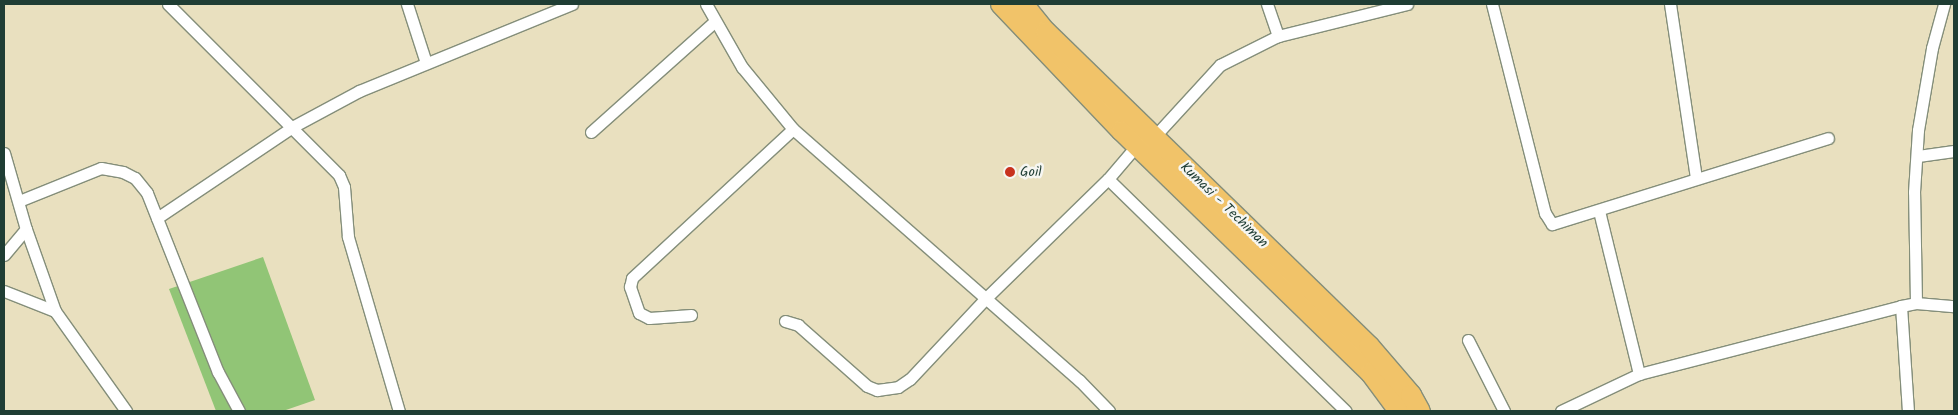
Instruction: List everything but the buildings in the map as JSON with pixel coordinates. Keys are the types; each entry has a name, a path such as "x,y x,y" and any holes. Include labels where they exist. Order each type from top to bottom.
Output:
{"highway":[{"path":"1000,4 1146,141 1370,373 1399,411"},
{"name":"Kumasi - Techiman","path":"1023,4 1046,32 1146,141 1369,346 1411,395 1420,411"}],"street":[{"path":"168,4 294,126 339,175 344,187 348,237 399,411"},
{"path":"407,4 426,62"},
{"path":"157,218 294,126 359,91 426,62 572,4"},
{"path":"706,4 754,83 793,129 1079,380 1108,411"},
{"path":"1267,4 1278,36"},
{"path":"785,321 798,326 867,386 877,390 898,387 910,378 986,298 1108,179 1220,65 1278,36 1407,4"},
{"path":"1492,4 1547,219 1555,223 1828,138"},
{"path":"1670,4 1696,178"},
{"path":"1916,303 1914,192 1921,101 1944,4"},
{"path":"592,132 715,21"},
{"path":"691,314 649,318 639,313 630,287 632,278 793,129"},
{"path":"1918,156 1954,151"},
{"path":"4,153 26,229 55,311 126,411"},
{"path":"19,201 90,171 112,169 135,178 147,193 218,372 239,411"},
{"path":"1108,179 1346,411"},
{"path":"1598,211 1639,374"},
{"path":"4,255 26,229"},
{"path":"4,291 55,311"},
{"path":"1561,411 1639,374 1901,306 1916,303 1954,306"},
{"path":"1901,306 1908,411"},
{"path":"1468,340 1504,411"}],"green space":[{"path":"263,257 315,400 283,411 216,411 169,289"}],"place":[{"name":"Goil","path":"1010,172"}]}
